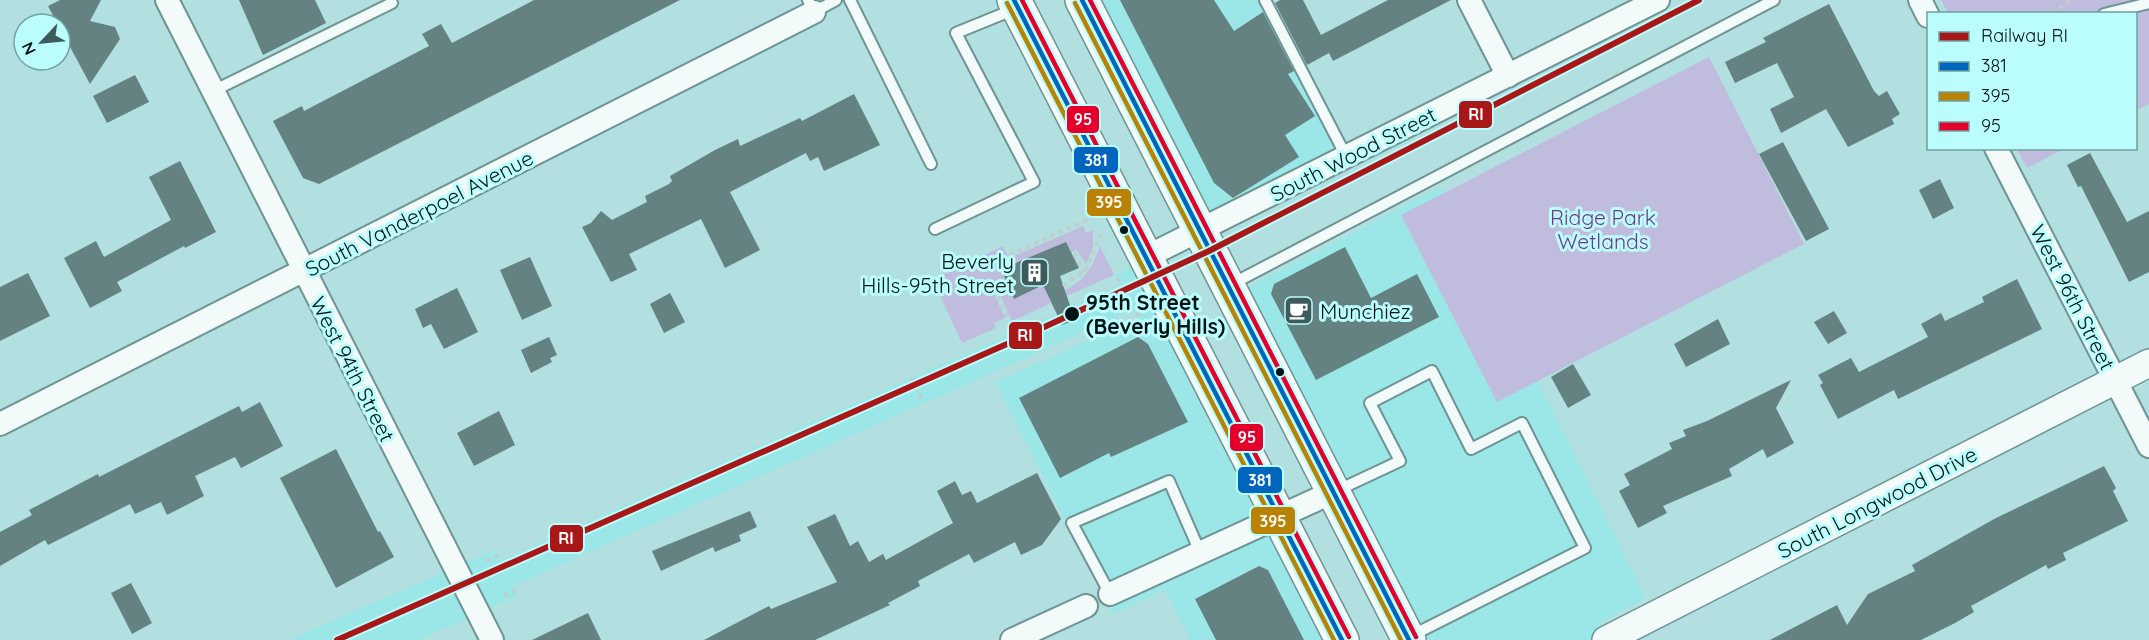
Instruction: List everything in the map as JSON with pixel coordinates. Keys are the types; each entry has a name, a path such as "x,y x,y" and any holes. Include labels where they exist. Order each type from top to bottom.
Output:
{"main road":[{"path":"1082,0 1409,639"},
{"path":"1022,3 1134,268 1278,517 1342,640"}],"street":[{"name":"West 94th Street","path":"166,0 492,640"},
{"path":"1469,0 1508,76"},
{"name":"South Wood Street","path":"1134,268 1199,232 1658,0"},
{"name":"South Vanderpoel Avenue","path":"0,424 304,272 811,6"},
{"name":"West 96th Street","path":"1997,150 2149,446"},
{"name":"South Longwood Drive","path":"1606,640 2149,363"},
{"path":"1110,594 1333,492"},
{"path":"1012,640 1086,606"}],"lane":[{"name":"South Vanderpoel Avenue","path":"811,6 836,0"},
{"path":"850,0 931,164"},
{"path":"1265,0 1347,158"},
{"path":"1227,287 1774,0"},
{"path":"213,91 392,3"},
{"path":"935,229 1034,182 956,33 1022,3"},
{"path":"2112,12 2149,3"},
{"path":"1333,492 1400,461 1370,403 1432,371 1471,449 1522,423 1585,548 1409,639"},
{"path":"1110,594 1072,523 1169,481 1200,552"}],"path":[{"path":"2055,12 2070,0"},
{"path":"1015,263 1011,255 1093,217"},
{"path":"1063,286 1083,272 1101,233"},
{"path":"1073,256 1075,255 1083,272"},
{"path":"1117,281 1134,268"},
{"path":"1007,317 996,293 1010,287"},
{"path":"1136,315 1142,313"},
{"path":"912,378 923,403"},
{"path":"486,561 499,555"},
{"path":"504,596 515,591"}],"shaded area":[{"path":"1095,0 1265,0 1342,148 1208,219"},
{"path":"1441,187 1646,598 1601,622 1610,640 1422,640 1243,290"},
{"path":"1133,267 1323,640 1190,640 1165,589 1113,614 995,382 1137,319 1133,310 513,586 517,596 418,640 289,640 497,549 502,560 1119,286 1114,275"}],"green space":[{"path":"1941,0 2149,0 2149,104 2137,110 2137,12 1947,12"},
{"name":"Ridge Park Wetlands","path":"1709,57 1804,244 1497,402 1401,215"},
{"path":"2018,150 2062,150 2027,168"},
{"path":"1083,226 1086,233 1093,230 1093,247 1086,264 1077,250 1071,252 1066,243 1017,262 1014,256"},
{"path":"1003,246 1012,265 1008,285 993,292 1005,318 994,323 996,328 962,343 933,280"},
{"path":"1100,246 1114,275 1067,296 1065,290 1078,282 1087,272"},
{"path":"1042,283 1051,303 1012,321 1000,295 1011,290 1015,298"}],"building":[{"path":"60,0 101,0 90,21 115,27 120,39 90,84 72,51 72,12 51,12 48,6"},
{"path":"239,0 315,0 326,23 263,55"},
{"path":"534,0 680,0 319,184 303,178 273,121 302,106 304,111 429,46 422,34 441,24 452,43"},
{"path":"1120,0 1214,0 1234,31 1263,12 1294,71 1288,74 1315,116 1285,135 1299,157 1233,198 1214,183"},
{"path":"1280,0 1303,0 1321,35 1388,0 1451,0 1333,61 1329,53 1307,65 1275,3"},
{"path":"1829,4 1874,91 1879,96 1887,91 1900,114 1892,119 1894,124 1848,147 1826,109 1781,133 1770,109 1794,97 1777,63 1735,83 1725,62 1766,42 1763,38"},
{"path":"135,75 149,102 107,123 93,96"},
{"path":"854,94 880,145 824,171 818,157 810,161 806,153 730,192 760,250 725,268 701,219 629,254 637,270 611,282 582,227 591,223 601,211 612,220 647,202 645,196 669,184 672,181 670,176 715,150 738,139 740,146 800,118 802,121"},
{"path":"1783,142 1829,229 1806,241 1759,154"},
{"path":"2090,153 2127,222 2149,211 2149,272 2129,282 2081,186 2078,187 2067,165"},
{"path":"180,161 216,232 185,248 184,246 117,282 122,291 90,308 64,258 96,241 104,257 171,220 149,177"},
{"path":"1940,179 1954,208 1933,219 1919,190"},
{"name":"Beverly Hills-95th Street","path":"1066,242 1079,268 1060,276 1075,320 1062,325 1043,285 1014,299 1001,269"},
{"path":"1345,247 1371,298 1417,274 1439,317 1316,380 1271,294 1274,284"},
{"path":"530,257 552,306 522,320 500,270"},
{"path":"28,273 50,316 0,341 0,287"},
{"path":"2017,279 2042,329 1898,399 1894,390 1838,419 1820,385 1823,383 1818,375 1851,358 1859,372 1928,337 1921,324 1941,313 1945,321 1984,302 1982,297"},
{"path":"457,288 478,332 444,349 431,324 423,328 415,309"},
{"path":"670,293 685,322 664,333 650,304"},
{"path":"1834,311 1847,333 1828,344 1814,322"},
{"path":"1718,319 1730,344 1686,367 1674,344"},
{"path":"549,337 557,355 550,358 552,362 531,373 521,350"},
{"path":"1138,337 1148,344 1188,422 1111,457 1109,453 1060,478 1019,398"},
{"path":"1573,364 1591,395 1568,408 1551,377"},
{"path":"1791,380 1776,408 1794,443 1767,458 1763,449 1729,469 1732,476 1663,506 1667,513 1638,528 1619,491 1630,485 1624,474 1672,449 1669,443 1686,436 1683,430 1707,421"},
{"path":"260,402 283,446 241,468 235,457 195,476 204,496 167,515 161,502 135,514 130,504 48,545 45,540 0,566 0,532 32,515 29,510 239,406 242,412"},
{"path":"499,411 515,445 474,466 457,433"},
{"path":"336,449 378,532 380,531 394,557 336,588 280,478"},
{"path":"2104,466 2116,488 2113,491 2128,521 2063,553 2066,560 2048,569 2046,565 1971,606 1974,612 1955,623 1921,640 1770,640 1837,605 1847,625 1868,594 1915,571 1912,565 1996,518"},
{"path":"1037,473 1061,519 1042,545 1021,555 1015,542 974,563 969,554 918,581 920,586 888,603 890,605 815,640 704,640 769,606 771,609 837,582 807,527 835,514 850,546 858,541 869,562 883,554 886,560 953,523 937,491 955,481 962,495 971,491 977,503"},
{"path":"750,511 757,527 739,535 741,541 715,552 713,547 661,571 652,551"},
{"path":"1259,566 1268,570 1304,640 1216,640 1195,599"},
{"path":"131,583 152,623 132,634 111,593"},
{"path":"588,613 601,640 532,640"}],"rail line":[{"name":"RI","path":"337,640 1016,340 1209,251 1699,0"}],"transit line":[{"name":"381","path":"1014,0 1342,640"},
{"name":"95","path":"1022,0 1349,637"},
{"name":"381","path":"1082,0 1409,640"},
{"name":"95","path":"1090,0 1416,637"},
{"name":"395","path":"1007,3 1334,640"},
{"name":"395","path":"1075,3 1401,640"}],"place":[{"name":"Beverly Hills-95th Street","path":"1035,273"},
{"name":"Munchiez","path":"1299,311"},
{"name":"95th Street (Beverly Hills)","path":"1072,314"}]}
